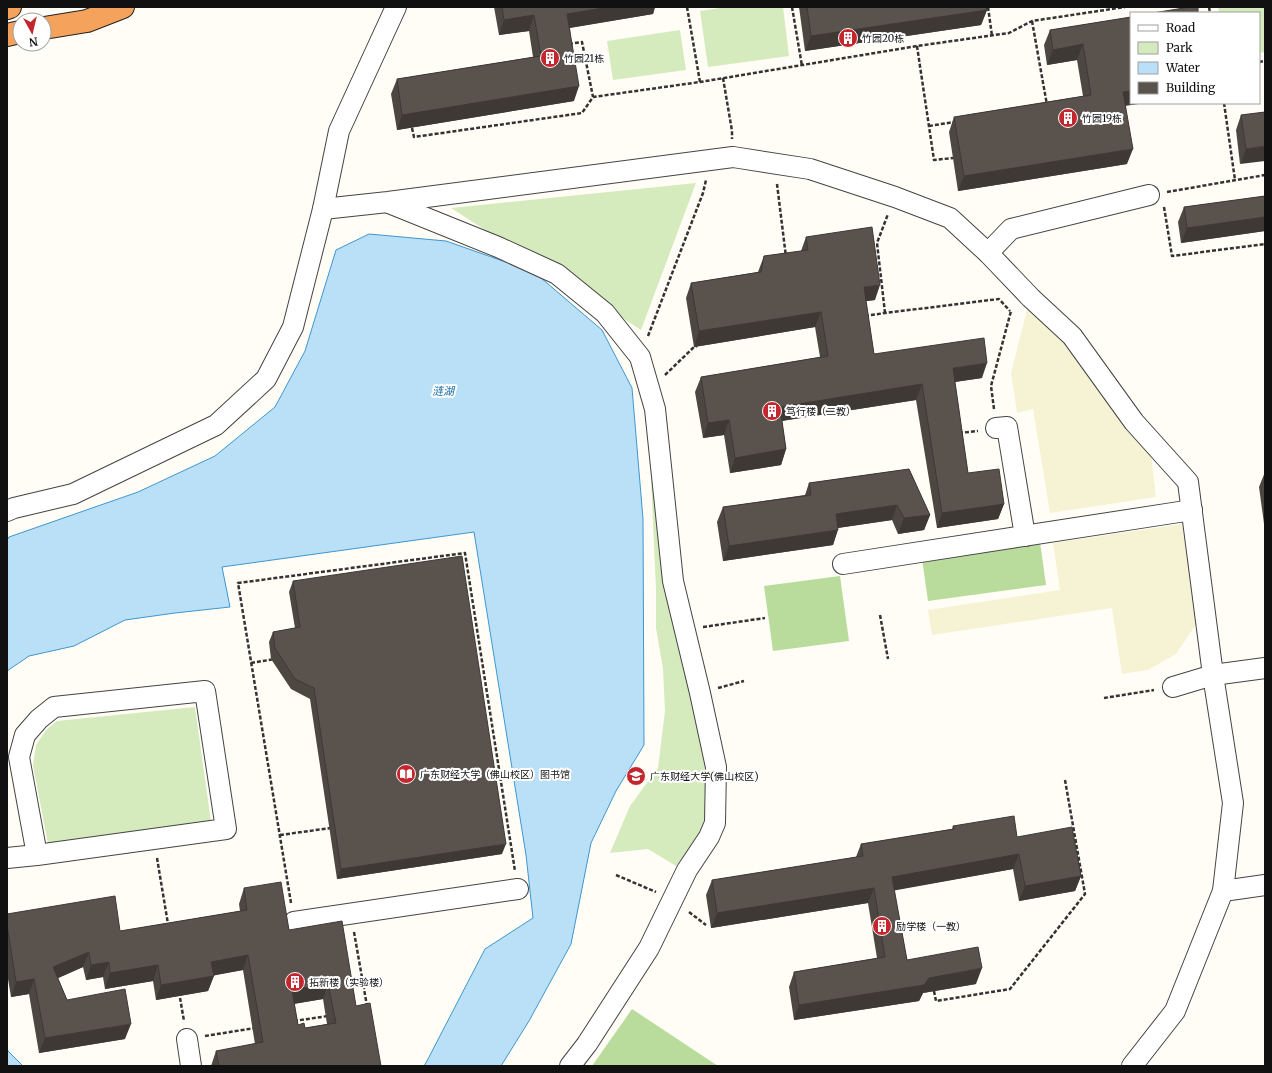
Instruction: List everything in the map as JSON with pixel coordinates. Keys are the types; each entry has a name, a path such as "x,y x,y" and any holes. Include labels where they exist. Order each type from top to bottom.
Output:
{"highway":[{"path":"52,27 87,21 123,7"}],"street":[{"path":"7,511 72,494 216,425 266,379 294,327 323,209 339,130 396,7"},
{"path":"323,209 733,158 810,169 895,197 950,218 1072,336 1134,422 1188,482 1213,675 1233,803 1223,891 1175,1011 1132,1066"},
{"path":"988,254 1011,229 1156,194"},
{"path":"388,202 498,247 557,274 605,313 640,357 655,409 673,581 716,767 715,823 709,836 686,870 649,948 587,1044 570,1066"},
{"path":"996,428 1007,427 1025,536"},
{"path":"843,564 1192,510"},
{"path":"1173,687 1213,675 1265,668"},
{"path":"7,858 37,855 154,839 226,828 205,691 54,707 39,719 25,735 19,757 37,855"},
{"path":"1223,891 1265,885"},
{"path":"294,922 518,889"},
{"path":"187,1039 191,1066"}],"path":[{"path":"687,7 700,82"},
{"path":"792,7 802,66"},
{"path":"988,7 992,36"},
{"path":"593,97 700,82 917,46 1010,33 1032,21 1101,9 1124,7"},
{"path":"1032,21 1048,107"},
{"path":"412,128 414,137 582,113 593,97 582,42 564,45"},
{"path":"917,46 934,160 953,158"},
{"path":"723,78 732,131 733,158"},
{"path":"1224,104 1235,180"},
{"path":"929,126 959,121"},
{"path":"1265,175 1156,194 1172,256 1265,244"},
{"path":"778,191 786,259"},
{"path":"640,357 703,192"},
{"path":"885,313 877,243 895,197"},
{"path":"996,428 991,386 1010,312 1031,298"},
{"path":"862,317 999,300 1010,312"},
{"path":"650,390 694,347 701,345"},
{"path":"294,922 238,583 465,553 518,889"},
{"path":"880,615 888,659"},
{"path":"685,630 765,618"},
{"path":"470,632 477,631"},
{"path":"251,662 283,658"},
{"path":"700,693 744,681"},
{"path":"1104,698 1173,687"},
{"path":"934,991 936,1001 1010,989 1085,894 1065,780"},
{"path":"280,835 334,827"},
{"path":"154,839 169,931"},
{"path":"616,875 672,899"},
{"path":"350,914 367,1009"},
{"path":"178,985 187,1039 257,1028"},
{"path":"289,1022 328,1016"}],"shaded area":[{"path":"1028,306 1064,340 1151,456 1156,497 1050,513 1033,409 1017,413 1011,373"},
{"path":"1182,524 1197,623 1176,654 1148,670 1122,674 1112,608 932,635 928,610 1060,590 1053,543"}],"green space":[{"path":"727,7 783,7 789,56 708,67 700,11"},
{"path":"1218,7 1265,7 1265,52 1260,53 1260,12 1219,12"},
{"path":"680,30 686,70 613,80 607,41"},
{"path":"696,183 641,330 451,208"},
{"path":"651,478 661,511 708,762 709,821 676,866 648,849 610,853 630,806 658,768 665,711 663,669 656,628 656,589"},
{"path":"1040,542 1046,585 928,601 922,559"},
{"path":"840,576 849,641 773,651 764,586"},
{"path":"195,707 211,822 48,844 33,765 36,745 46,730 57,721"},
{"path":"632,1009 718,1066 592,1066"}],"water":[{"name":"涟湖","path":"369,234 446,241 534,272 602,330 632,388 643,519 644,745 616,791 591,843 571,944 529,1021 501,1066 424,1066 485,949 533,918 526,855 474,532 222,567 230,607 125,620 74,646 29,656 7,671 7,540 9,537 138,492 215,456 275,407 305,351 336,250"},
{"path":"7,1049 8,1051 23,1066 7,1066"}],"building":[{"path":"502,7 610,7 567,14 579,86 402,115 397,79 541,56 534,15 504,20"},
{"path":"807,7 986,7 987,10 811,36"},
{"path":"1190,7 1198,7 1198,12 1159,12"},
{"name":"竹园19栋","path":"1130,17 1130,91 1123,92 1133,149 964,176 954,117 1091,95 1083,44 1053,50 1050,30"},
{"path":"1265,112 1265,146 1246,149 1241,115"},
{"path":"1265,196 1265,217 1187,228 1184,207"},
{"path":"872,227 880,285 864,287 874,354 984,338 987,363 953,368 968,473 999,469 1004,504 942,513 922,384 780,407 786,449 735,458 729,420 708,423 701,377 828,356 821,312 699,331 691,283 761,272 764,256 808,250 806,237"},
{"path":"909,469 930,515 904,518 897,505 836,514 838,530 729,546 723,507 811,495 809,483"},
{"name":"广东财经大学（佛山校区）图书馆","path":"462,556 506,844 341,869 314,688 295,679 275,648 273,632 300,627 293,581"},
{"path":"1014,816 1017,837 1072,827 1081,876 1025,886 1019,854 892,877 907,960 978,947 982,968 929,978 924,985 799,1005 794,972 885,957 874,888 717,913 712,880 863,856 861,844 954,829 953,826"},
{"name":"拓新楼（实验楼）","path":"281,882 289,930 342,921 356,1006 370,1003 381,1066 219,1066 216,1051 263,1042 248,955 211,962 214,976 161,985 158,965 110,973 109,962 91,965 89,952 53,967 67,1000 125,989 131,1024 45,1038 34,979 16,982 7,925 7,914 115,896 120,931 247,910 244,888","holes":["328,984 336,1023 305,1028 304,1023 298,1025 292,990"]}],"place":[{"name":"竹园20栋","path":"848,38"},
{"name":"竹园21栋","path":"550,58"},
{"name":"竹园19栋","path":"1068,118"},
{"name":"笃行楼（二教）","path":"772,411"},
{"name":"广东财经大学（佛山校区）图书馆","path":"406,774"},
{"name":"广东财经大学(佛山校区)","path":"636,776"},
{"name":"励学楼（一教）","path":"882,926"},
{"name":"拓新楼（实验楼）","path":"295,982"}]}
